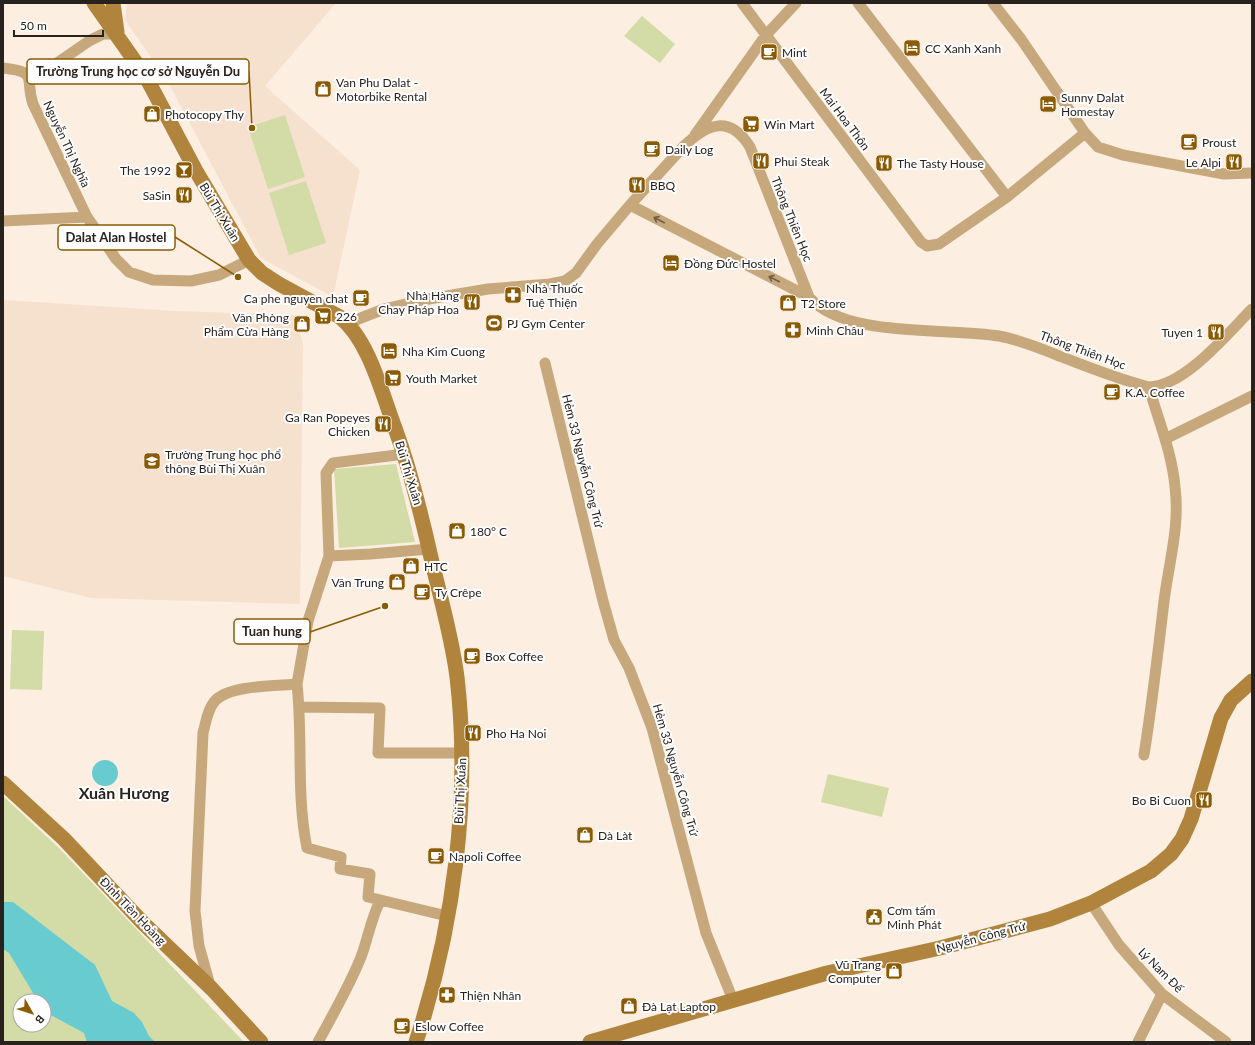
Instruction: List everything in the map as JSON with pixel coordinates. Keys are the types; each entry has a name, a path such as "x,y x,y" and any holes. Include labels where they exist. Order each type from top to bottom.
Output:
{"street":[{"name":"Bùi Thị Xuân","path":"94,3 146,77 200,177 249,260 262,273 279,284 348,323 361,342 405,454 429,549 457,676 463,753 460,810 447,916 439,965 416,1042"},
{"path":"3,68 20,70 27,74 31,81 89,41 103,34 117,34 113,3"},
{"name":"Mai Hoa Thôn","path":"742,3 844,140 927,246 940,244 1007,197 1085,133"},
{"path":"693,137 766,35 796,3"},
{"path":"858,3 1007,197"},
{"path":"993,3 1022,39 1085,133 1098,147 1124,155 1224,174 1252,173"},
{"name":"Nguyễn Thị Nghĩa","path":"31,81 29,93 33,104 87,217 116,259 128,272 153,280 191,281 219,275 249,260"},
{"name":"Thông Thiên Học","path":"348,323 384,309 423,300 488,289 550,284 566,281 576,273 597,244 630,205 693,137 713,127 728,126 738,132 746,141 753,154 809,297 830,312 862,323 1000,336 1021,341 1076,363 1149,387"},
{"path":"630,205 809,297"},
{"path":"3,221 87,217"},
{"path":"1144,755 1153,700 1164,600 1177,526 1176,487 1171,460 1149,387 1160,387 1183,375 1252,309"},
{"name":"Hẻm 33 Nguyễn Công Trứ","path":"546,363 603,601 614,640 631,674 652,728 706,933 733,1000"},
{"path":"1165,439 1252,396"},
{"path":"405,454 333,463 326,473 329,556 312,607 299,663 297,684 302,827 307,848 340,857 340,869 370,874 368,897 447,916"},
{"path":"329,556 429,549"},
{"name":"Nguyễn Công Trứ","path":"590,1042 827,973 940,948 1050,919 1091,904 1151,871 1172,854 1182,839 1191,819 1221,718 1231,700 1252,681"},
{"path":"212,990 196,931 195,911 203,733 208,711 215,700 226,693 297,684"},
{"path":"299,707 380,708 378,753 463,753"},
{"name":"Đinh Tiên Hoàng","path":"3,783 64,839 143,923 212,990 261,1042"},
{"path":"318,1042 345,994 362,955 375,912 380,901"},
{"name":"Lý Nam Đế","path":"1091,904 1119,945 1162,994 1226,1042"},
{"path":"1138,1042 1162,994"}],"shaded area":[{"path":"127,3 336,3 265,86 360,170 333,297 261,258 168,82 125,20"},
{"name":"Trường Trung học phổ thông Bùi Thị Xuân","path":"3,300 176,311 296,315 303,346 300,604 91,598 3,576"}],"green space":[{"path":"642,16 675,44 660,63 624,36"},
{"path":"285,115 305,177 268,189 248,127"},
{"path":"306,181 326,243 289,255 269,193"},
{"path":"396,464 415,542 339,548 334,469"},
{"path":"12,630 44,631 42,690 10,689"},
{"path":"828,774 889,788 882,817 821,802"},
{"path":"3,796 59,848 244,1042 3,1042"}],"water":[{"path":"105,760 114,764 118,773 114,782 105,786 96,782 92,773 96,764"},
{"path":"3,902 13,902 95,965 112,1001 134,1013 142,1022 149,1036 155,1042 87,1042 84,1033 52,1016 52,993 33,993 9,953 3,949"}],"place":[{"name":"CC Xanh Xanh","path":"912,48"},
{"name":"Mint","path":"769,52"},
{"name":"Van Phu Dalat - Motorbike Rental","path":"323,89"},
{"name":"Sunny Dalat Homestay","path":"1048,104"},
{"name":"Photocopy Thy","path":"152,114"},
{"name":"Win Mart","path":"751,124"},
{"name":"Trường Trung học cơ sở Nguyễn Du","path":"252,128"},
{"name":"Proust","path":"1189,142"},
{"name":"Daily Log","path":"652,149"},
{"name":"Phui Steak","path":"761,161"},
{"name":"Le Alpi","path":"1234,162"},
{"name":"The Tasty House","path":"884,163"},
{"name":"The 1992","path":"184,170"},
{"name":"BBQ","path":"637,185"},
{"name":"SaSin","path":"184,195"},
{"name":"Đồng Đức Hostel","path":"671,263"},
{"name":"Dalat Alan Hostel","path":"238,277"},
{"name":"Nhà Thuốc Tuệ Thiện","path":"513,295"},
{"name":"Ca phe nguyen chat","path":"361,298"},
{"name":"Nhà Hàng Chay Pháp Hoa","path":"472,302"},
{"name":"T2 Store","path":"788,303"},
{"name":"226","path":"323,316"},
{"name":"PJ Gym Center","path":"494,323"},
{"name":"Văn Phòng Phẩm Cừa Hàng","path":"302,324"},
{"name":"Minh Châu","path":"793,330"},
{"name":"Tuyen 1","path":"1216,332"},
{"name":"Nha Kim Cuong","path":"389,351"},
{"name":"Youth Market","path":"393,378"},
{"name":"K.A. Coffee","path":"1112,392"},
{"name":"Ga Ran Popeyes Chicken","path":"383,424"},
{"name":"Trường Trung học phổ thông Bùi Thị Xuân","path":"152,461"},
{"name":"180° C","path":"457,531"},
{"name":"HTC","path":"411,566"},
{"name":"Văn Trung","path":"397,582"},
{"name":"Ty Crêpe","path":"422,592"},
{"name":"Tuan hung","path":"385,606"},
{"name":"Box Coffee","path":"472,656"},
{"name":"Pho Ha Noi","path":"473,733"},
{"name":"Bo Bi Cuon","path":"1204,800"},
{"name":"Dà Làt","path":"585,835"},
{"name":"Napoli Coffee","path":"436,856"},
{"name":"Cơm tấm Minh Phát","path":"874,917"},
{"name":"Vũ Trang Computer","path":"894,971"},
{"name":"Thiện Nhân","path":"447,995"},
{"name":"Đà Lạt Laptop","path":"629,1006"},
{"name":"Eslow Coffee","path":"402,1026"}],"district":[{"name":"Xuân Hương","path":"124,792"}]}
